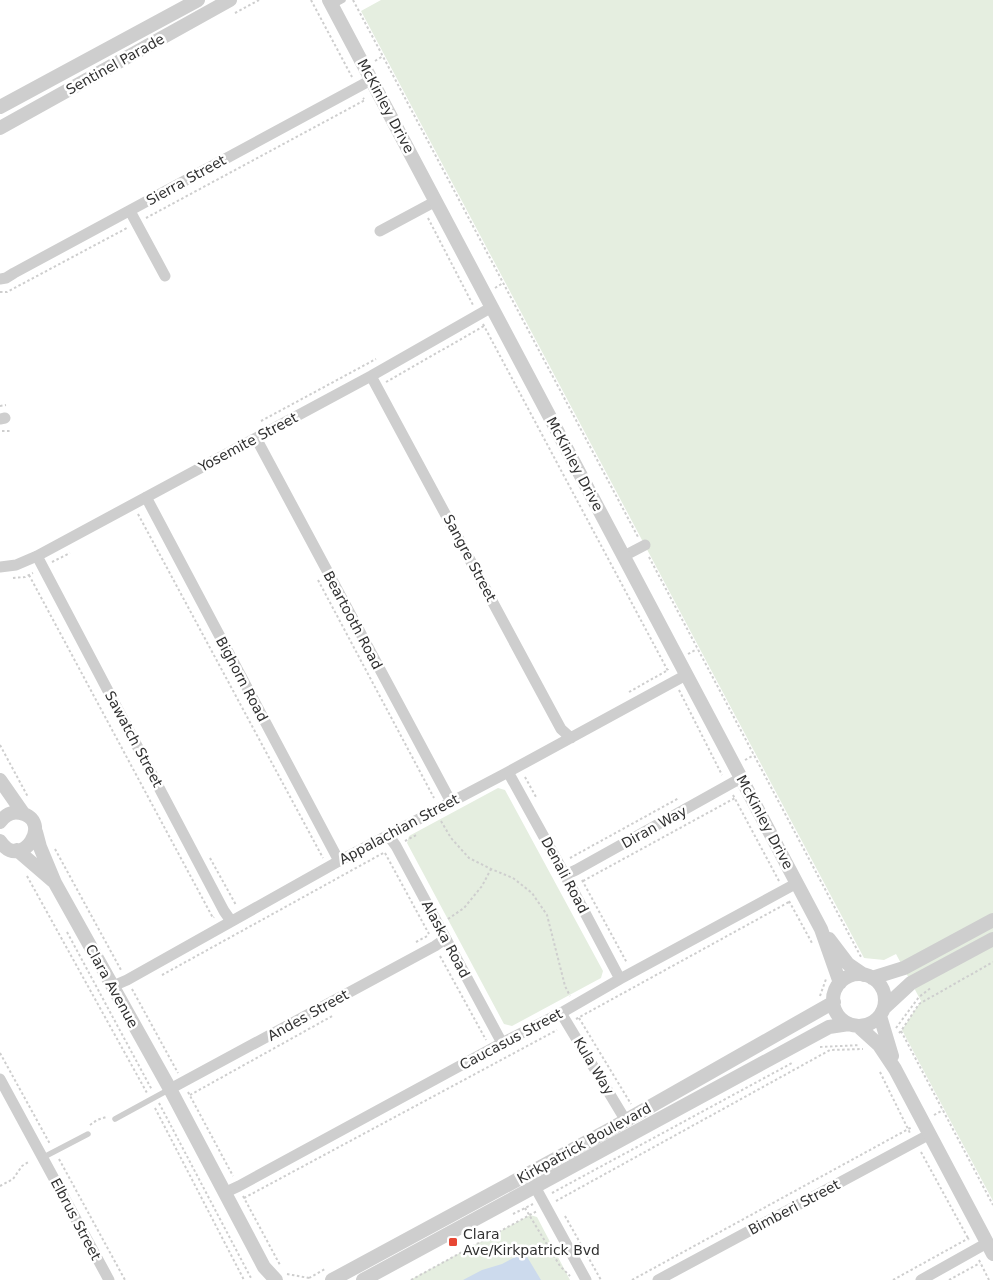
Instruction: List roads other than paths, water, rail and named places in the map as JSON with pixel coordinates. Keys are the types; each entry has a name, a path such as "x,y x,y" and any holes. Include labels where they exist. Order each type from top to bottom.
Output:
{"street":[{"name":"Sentinel Parade","path":"0,107 198,0"},
{"name":"Sentinel Parade","path":"0,128 223,2"},
{"name":"McKinley Drive","path":"334,2 371,80 821,929 840,983"},
{"name":"Sierra Street","path":"0,279 6,278 371,80"},
{"path":"380,231 436,201"},
{"path":"130,211 165,276"},
{"name":"Yosemite Street","path":"0,567 16,565 38,556 372,376 492,307"},
{"name":"Sangre Street","path":"372,376 562,729 571,738"},
{"name":"Beartooth Road","path":"256,438 448,797"},
{"name":"Bighorn Road","path":"146,497 336,856"},
{"path":"624,556 645,545"},
{"name":"Sawatch Street","path":"38,556 227,916"},
{"name":"Appalachian Street","path":"112,986 127,980 227,916 336,856 388,835 434,811 448,797 508,772 686,674"},
{"name":"Denali Road","path":"508,772 620,979"},
{"name":"Diran Way","path":"565,875 741,778"},
{"path":"0,780 23,813"},
{"path":"0,780 2,819"},
{"path":"2,819 11,813 23,813"},
{"name":"Clara Avenue","path":"23,813 32,820 55,883 170,1089 265,1274 281,1277"},
{"path":"17,850 28,846 36,832"},
{"name":"Alaska Road","path":"388,835 396,846 502,1043"},
{"name":"Clara Avenue","path":"1,843 7,848 17,850 55,883"},
{"name":"Caucasus Street","path":"224,1193 562,1012 781,885 797,883"},
{"path":"882,1040 842,1020 837,1014 834,998 840,983 855,975 868,976 904,968 993,920"},
{"name":"McKinley Drive","path":"821,929 848,964 868,976"},
{"name":"Andes Street","path":"170,1089 445,939"},
{"path":"853,1025 866,1025 874,1022 911,983 993,939"},
{"path":"868,976 879,983 885,999 882,1012 882,1040 987,1243 921,1280"},
{"name":"Kirkpatrick Boulevard","path":"329,1274 528,1174 623,1115 834,1002"},
{"name":"Kula Way","path":"562,1012 623,1115"},
{"name":"Kirkpatrick Boulevard","path":"363,1280 541,1197 829,1027 853,1025"},
{"name":"Elbrus Street","path":"0,1079 109,1280"},
{"name":"Bimberi Street","path":"658,1280 930,1134"},
{"path":"528,1174 586,1280"}],"lane":[{"path":"115,1119 170,1089"},
{"path":"42,1158 88,1134"}],"water":[{"path":"526,1255 541,1280 463,1280 517,1256"}],"place":[{"name":"Clara Ave/Kirkpatrick Bvd","path":"453,1242"}]}
